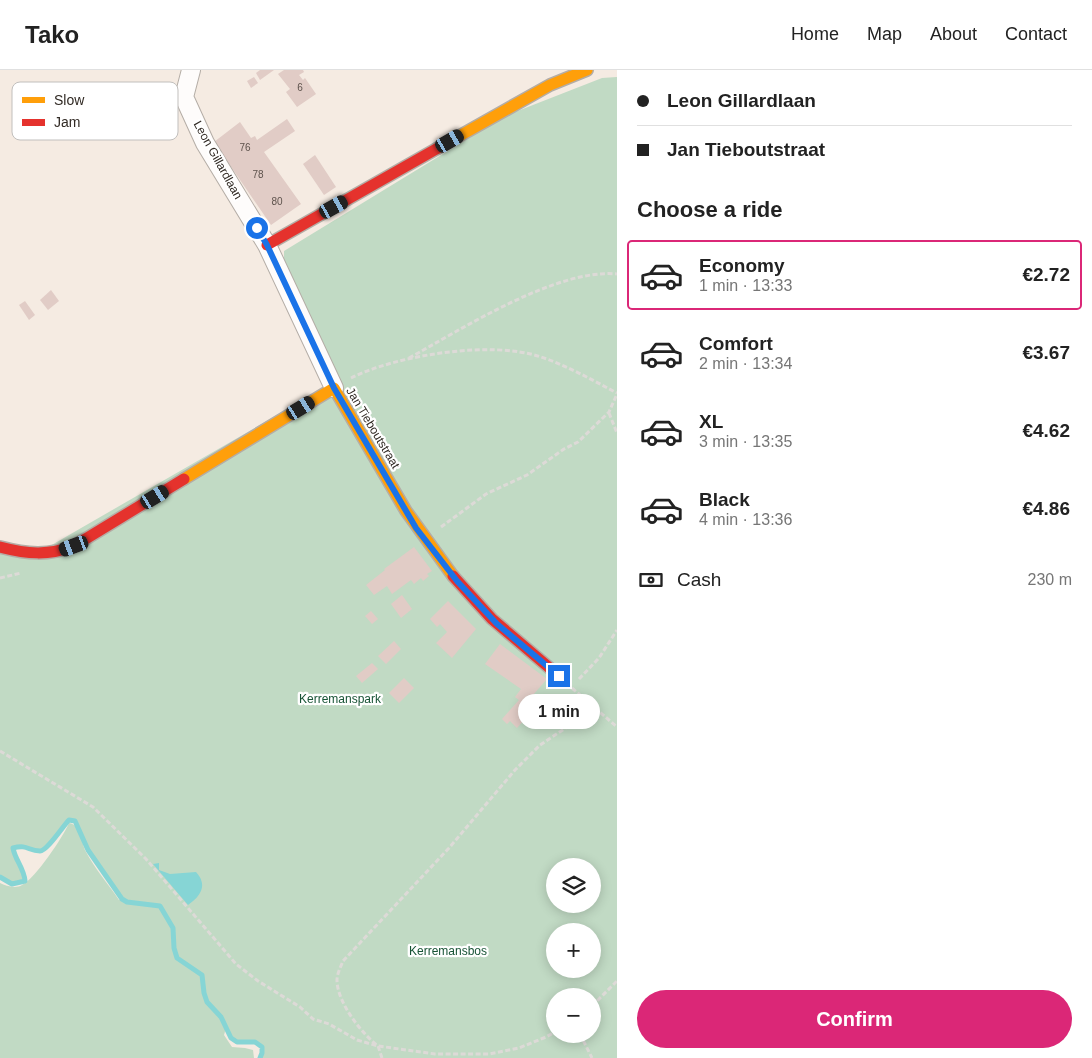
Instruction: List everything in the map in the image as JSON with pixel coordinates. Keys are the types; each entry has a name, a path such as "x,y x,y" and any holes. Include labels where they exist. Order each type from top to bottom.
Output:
{"street":[{"name":"Leon Gillardlaan","path":"191,70 184,97 205,143 267,245 334,388"},
{"path":"267,245 552,77 587,70"},
{"name":"Jan Tieboutstraat","path":"0,547 29,554 53,554 74,546 334,388 416,528 457,581 497,624 559,676"}],"path":[{"path":"406,360 501,307 569,279 607,273 617,274"},
{"path":"334,388 356,376 406,360 473,350 502,349 540,356 580,372 617,394 609,412 578,442 564,449 527,475 486,494 461,511 426,540"},
{"path":"609,412 617,433"},
{"path":"572,687 599,658 617,630"},
{"path":"559,676 617,726"},
{"path":"382,1058 378,1046 369,1039 349,1013 341,996 337,979 343,961 449,848 515,770 540,745 596,708"},
{"path":"0,751 93,807 111,822 146,859 236,964 258,981 300,1007 313,1019 329,1024 357,1040 378,1046 435,1054 489,1054 519,1048 546,1037"},
{"path":"601,999 617,981"},
{"path":"584,1043 592,1058"}],"green space":[{"name":"Kerremanspark","path":"617,77 617,1058 260,1058 262,1047 256,1043 235,1040 226,1028 224,1035 232,1047 253,1050 254,1058 0,1058 0,883 17,887 28,881 48,857 69,823 73,824 79,831 84,848 98,871 119,900 122,899 88,850 75,821 69,820 49,844 41,850 23,847 13,848 25,881 12,884 0,877 0,542 43,550 336,381 284,263 284,251 505,116 602,78"}],"water":[{"path":"159,863 159,870 170,874 196,872 200,877 202,881 201,890 188,905 153,864"}],"building":[{"path":"260,70 274,70 260,80 256,73"},
{"path":"284,70 303,70 304,72 299,75 303,80 305,78 316,94 297,107 286,92 290,89 278,74"},
{"path":"254,77 258,83 251,88 247,81"},
{"path":"287,119 295,131 264,152 301,204 271,225 214,142 240,122 251,138 255,136 257,140"},
{"path":"315,155 336,187 324,195 303,164"},
{"path":"51,290 59,301 48,310 40,300"},
{"path":"25,301 35,315 29,320 19,305"},
{"path":"414,547 432,571 427,574 429,576 423,581 421,578 414,584 411,580 392,594 387,586 374,595 366,585"},
{"path":"402,595 412,609 401,618 391,604"},
{"path":"448,601 476,629 452,658 436,643 447,632 440,624 437,627 430,619"},
{"path":"371,611 378,619 372,624 365,616"},
{"path":"394,641 401,649 386,664 378,656"},
{"path":"500,644 547,679 526,703 534,709 517,728 510,721 507,724 502,719 519,700 515,697 521,689 485,664"},
{"path":"372,663 378,669 362,683 356,676"},
{"path":"404,678 414,688 399,703 389,693"}],"waterway":[{"path":"0,877 12,884 25,881 13,848 25,847 36,851 43,850 69,820 75,821 88,850 122,899 127,902 160,906 173,928 174,948 177,958 202,975 207,1002 221,1017 231,1038 237,1042 255,1042 262,1047 260,1058"}],"traffic: slow":[{"path":"438,148 550,85 587,70"},
{"path":"184,479 334,388 406,511 453,576"}],"traffic: jam":[{"path":"267,245 438,148"},
{"path":"0,547 19,551 46,553 74,546 184,479"},
{"path":"453,576 492,619 559,676"}],"route":[{"path":"257,228 267,245 334,388 416,528 457,581 497,624 559,676"}],"park label":[{"name":"Kerremansbos","path":"448,951"}]}
